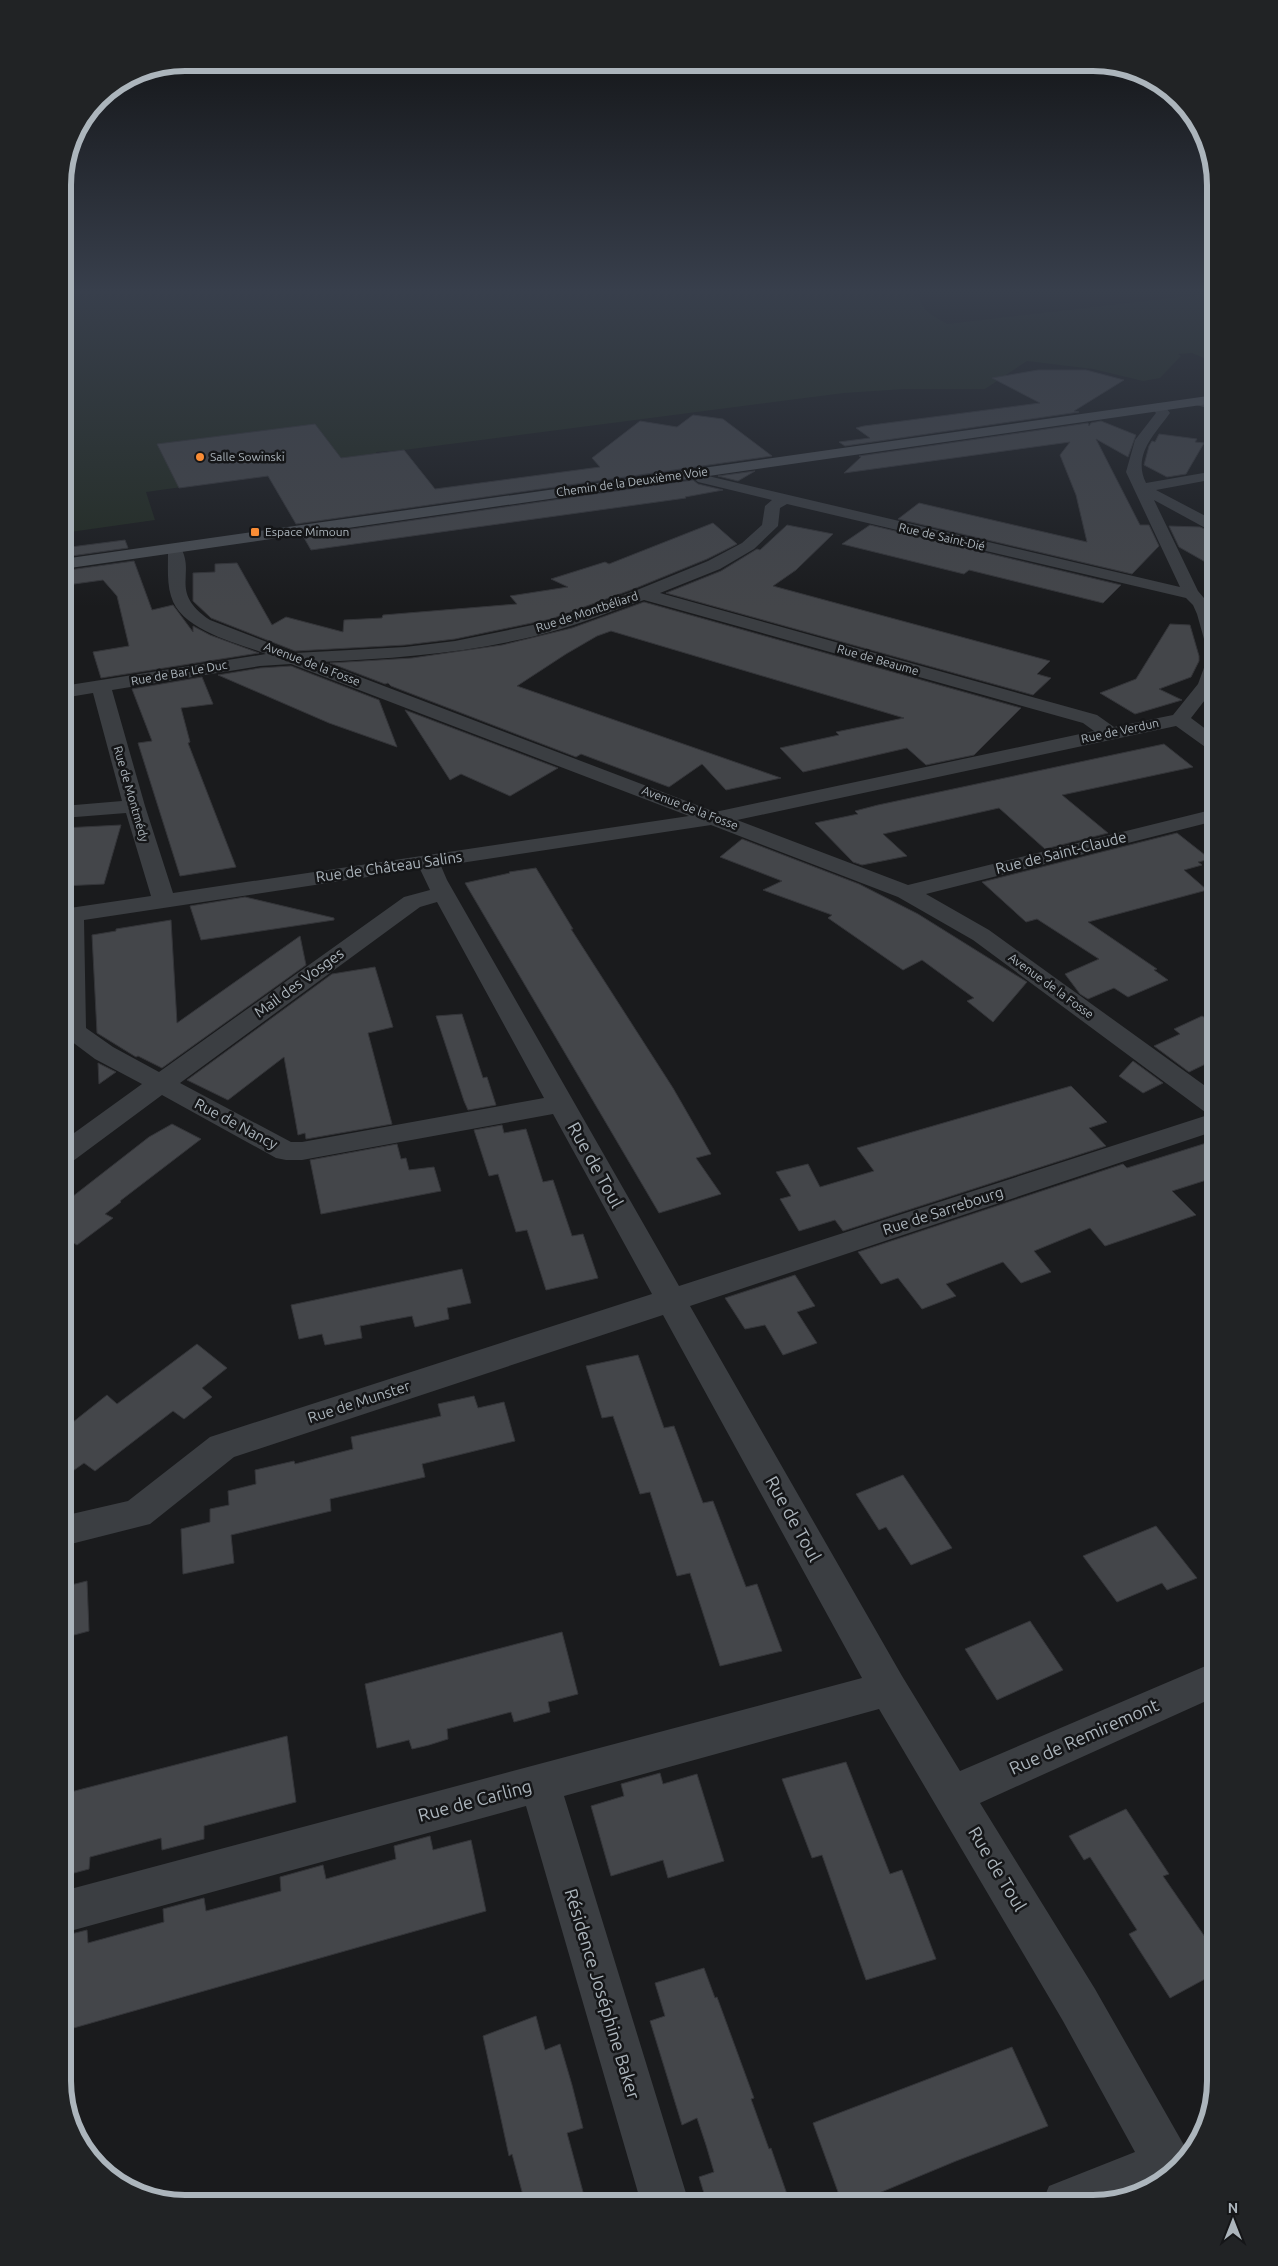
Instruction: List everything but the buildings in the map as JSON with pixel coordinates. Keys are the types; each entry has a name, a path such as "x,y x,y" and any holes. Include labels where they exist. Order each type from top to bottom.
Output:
{"street":[{"name":"Chemin de la Deuxième Voie","path":"71,563 1207,401"},
{"path":"1201,402 1207,404"},
{"name":"Rue de Verdun","path":"1158,407 1163,413 1151,425 1135,454 1133,472 1192,592 1207,605"},
{"name":"Rue de Saint-Dié","path":"696,473 703,479 784,499 1177,592 1192,592"},
{"path":"1140,488 1207,477"},
{"path":"1140,488 1207,522"},
{"name":"Rue de Montbéliard","path":"295,657 406,652 502,638 556,625 643,594 714,565 748,546 770,526 773,506 784,499"},
{"name":"Avenue de la Fosse","path":"173,548 176,554 178,598 183,608 191,616 222,631 295,657 906,892 981,935 1207,1099"},
{"name":"Rue de Beaume","path":"643,594 1090,719 1109,732"},
{"name":"Rue de Bar Le Duc","path":"71,691 260,660 295,657"},
{"name":"Rue de Verdun","path":"716,818 1180,718 1193,704 1207,683"},
{"name":"Rue de Montmédy","path":"101,686 134,806 164,900"},
{"path":"1180,718 1207,738"},
{"path":"71,811 134,806"},
{"name":"Rue de Saint-Claude","path":"906,892 1207,817"},
{"name":"Rue de Château Salins","path":"71,914 716,818"},
{"name":"Rue de Toul","path":"428,861 560,1103 888,1689 1079,2005 1169,2166"},
{"name":"Mail des Vosges","path":"71,1148 412,902 444,893"},
{"name":"Rue de Nancy","path":"71,981 74,1031 104,1053 286,1151 302,1151 560,1103"},
{"name":"Rue de Sarrebourg","path":"671,1299 1207,1125"},
{"name":"Rue de Munster","path":"71,1529 138,1514 222,1447 671,1299"},
{"name":"Rue de Remiremont","path":"952,1795 1207,1683"},
{"name":"Rue de Carling","path":"71,1910 888,1689"},
{"name":"Résidence Joséphine Baker","path":"540,1784 663,2195"},
{"path":"1090,2195 1169,2166"}],"shaded area":[{"path":"71,396 823,396 404,450 376,452 380,459 305,479 272,483 268,475 146,492 155,520 71,532"}],"place":[{"name":"Salle Sowinski","path":"200,457"},
{"name":"Espace Mimoun","path":"255,532"}]}
